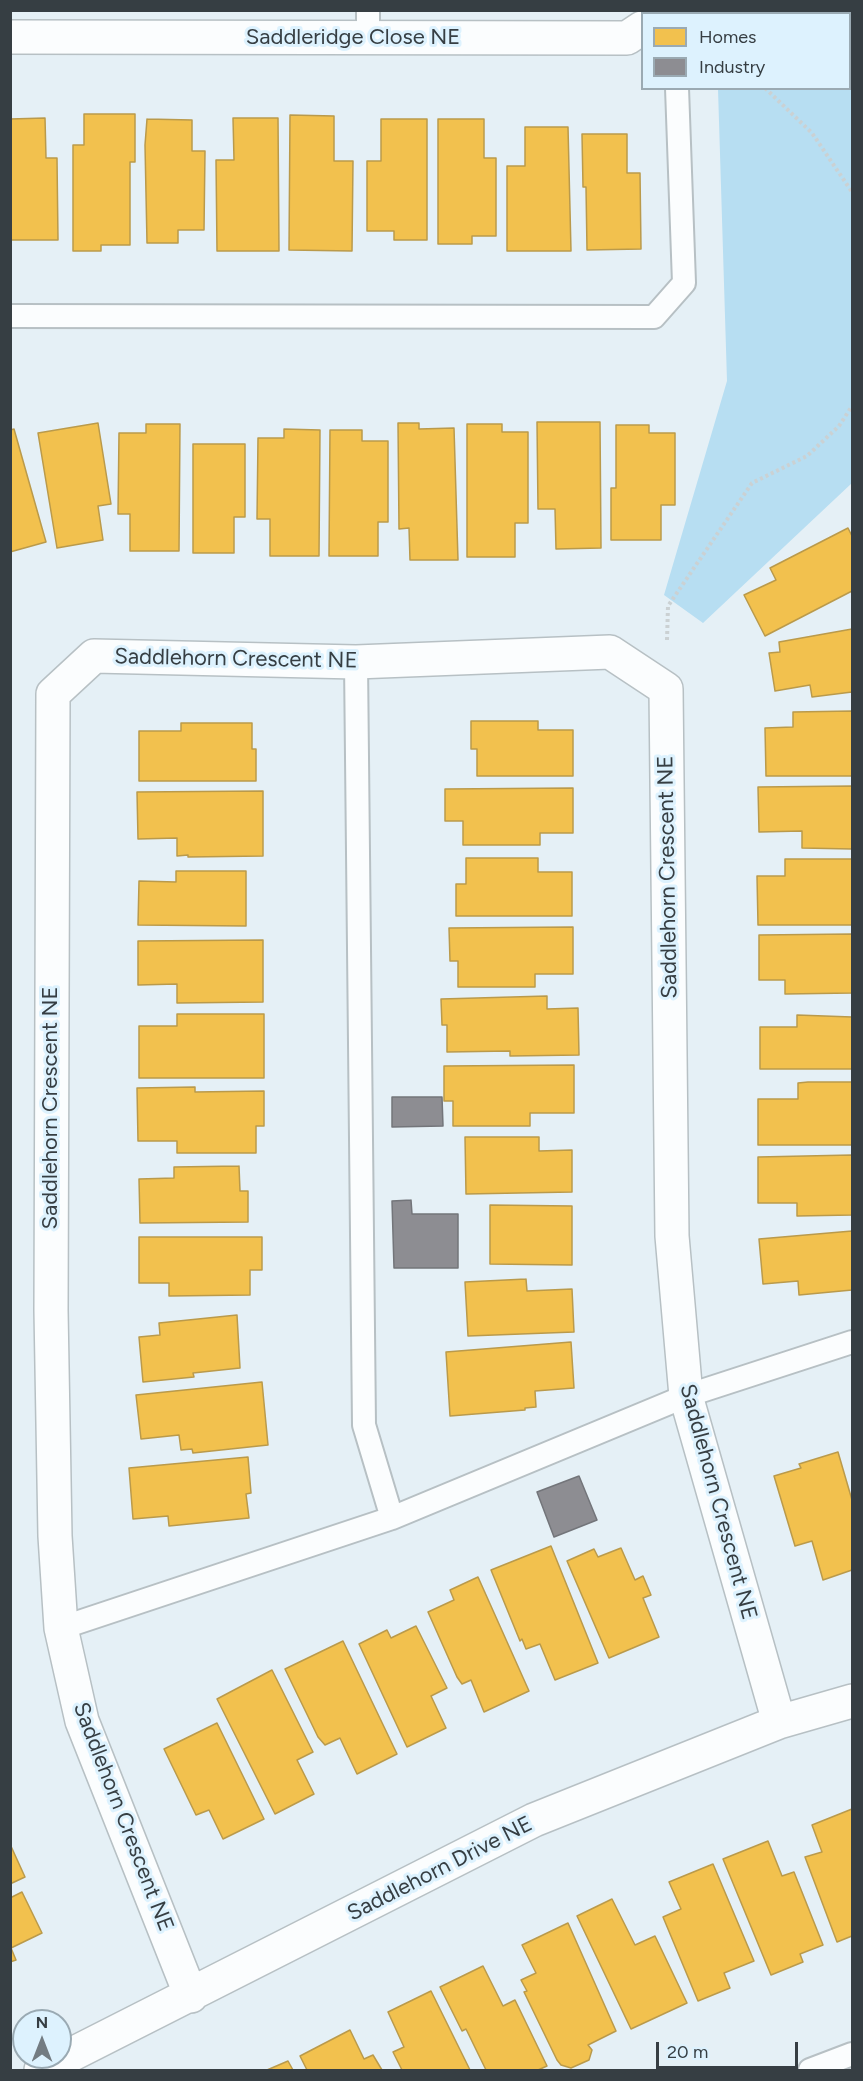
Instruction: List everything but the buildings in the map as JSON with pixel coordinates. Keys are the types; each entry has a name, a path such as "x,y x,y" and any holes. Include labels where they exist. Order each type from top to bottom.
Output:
{"street":[{"name":"Saddleridge Close NE","path":"10,36 60,24 368,24 627,38 641,29"},
{"name":"Saddlehorn Crescent NE","path":"191,1996 82,1721 60,1628 54,1536 51,1311 52,694 94,656 356,662 610,652 666,689 672,1236 686,1396 779,1722"},
{"name":"Saddlehorn Drive NE","path":"41,2070 191,1996 534,1820 779,1722 852,1701"}],"lane":[{"path":"10,316 654,317 684,283 677,90"},
{"path":"356,662 364,1425 392,1518"},
{"path":"60,1628 392,1518 686,1396 852,1342"},
{"path":"810,2070 852,2054"}],"path":[{"path":"767,90 812,133 852,192"},
{"path":"666,689 668,606 752,483 807,456 838,426 852,406"}],"shaded area":[{"path":"851,80 852,483 703,623 664,595 727,381 718,90 851,90"}]}
